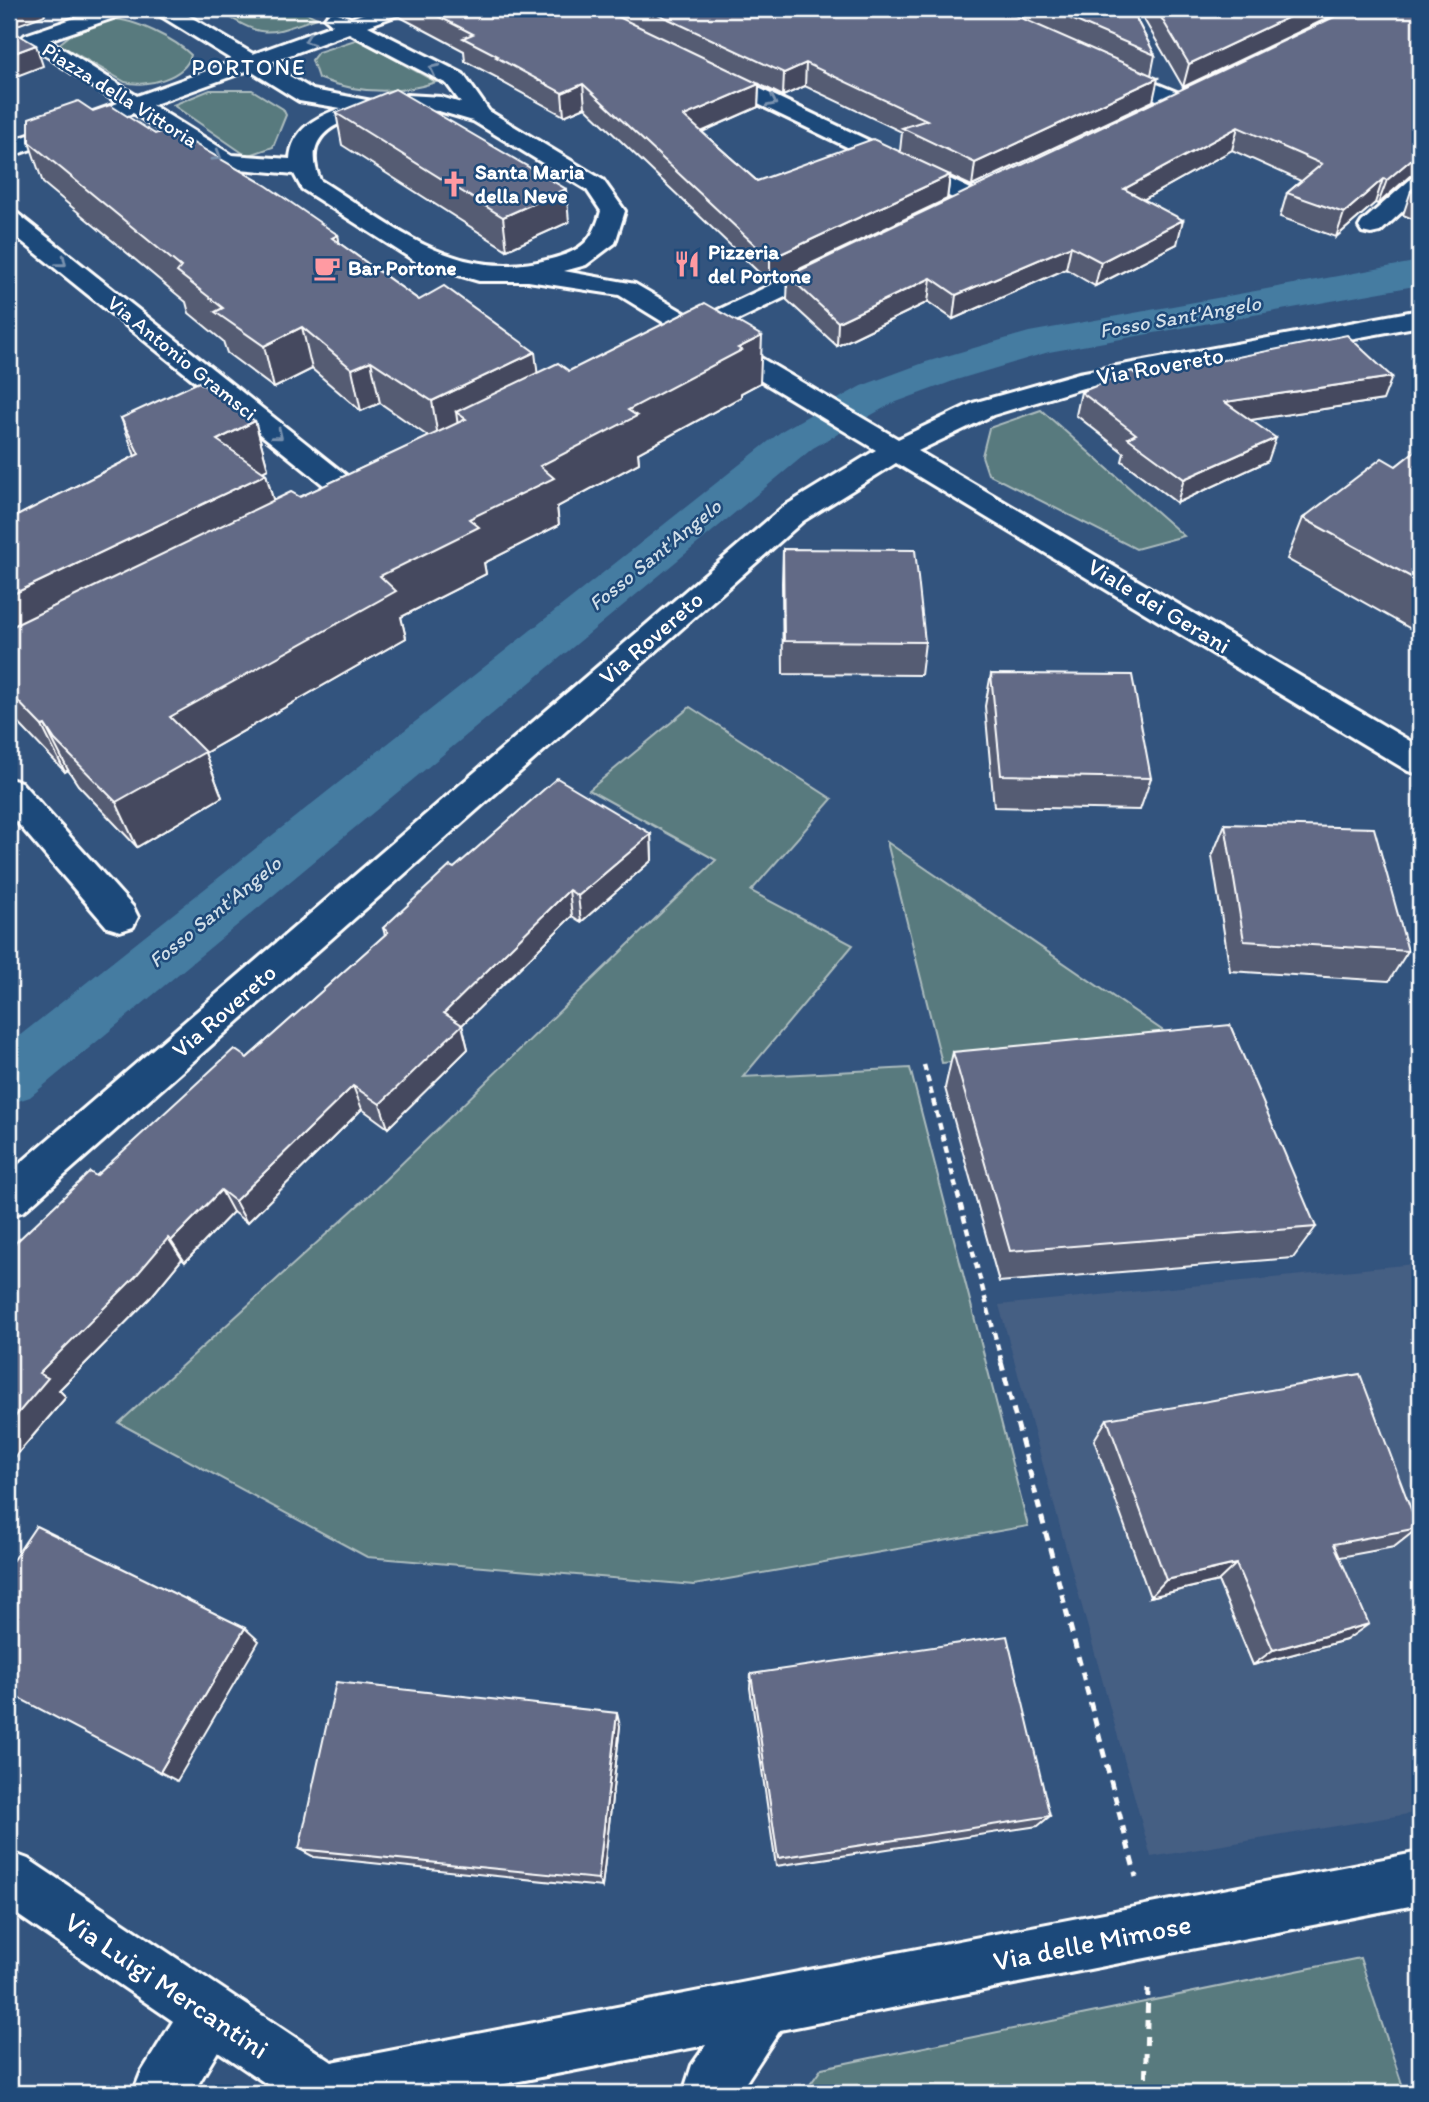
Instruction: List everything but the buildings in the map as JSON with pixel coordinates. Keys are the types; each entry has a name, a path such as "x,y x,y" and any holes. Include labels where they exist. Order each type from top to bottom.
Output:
{"street":[{"name":"Piazza della Vittoria","path":"121,9 32,40 226,162 299,167"},
{"path":"163,9 307,96 369,106"},
{"path":"318,9 455,79 481,116"},
{"path":"9,150 396,9"},
{"path":"689,62 971,198"},
{"path":"1091,62 1176,100"},
{"path":"1158,66 1176,100"},
{"path":"1152,112 1200,89"},
{"path":"307,96 313,131"},
{"path":"626,289 606,238 613,211 594,185 481,116 441,104 407,102 369,106 335,117 313,131 305,141 299,167 310,184 427,258 479,273 528,273 626,289 697,330"},
{"path":"1371,228 1420,183"},
{"path":"946,210 996,187"},
{"name":"Via Antonio Gramsci","path":"9,219 356,497"},
{"path":"528,273 577,260 606,238"},
{"path":"660,348 859,252"},
{"name":"Via Rovereto","path":"9,1198 793,514 897,450 982,409 1079,381 1420,317"},
{"name":"Viale dei Gerani","path":"697,330 1420,762"},
{"path":"9,791 120,918"},
{"name":"Via Luigi Mercantini","path":"9,1878 329,2093"},
{"name":"Via delle Mimose","path":"329,2093 1420,1878"},
{"path":"711,2093 712,2085 764,2006"},
{"path":"161,2093 209,2014"}],"path":[{"path":"924,1065 1150,1930 1145,2093"}],"shaded area":[{"path":"1414,1264 1420,1289 1420,1812 1151,1857 999,1305"}],"green space":[{"path":"216,9 299,9 317,18 265,32 245,26"},
{"path":"112,19 131,22 165,37 191,55 187,63 181,70 164,79 134,84 125,82 59,44 73,33"},
{"path":"358,39 436,82 406,89 377,90 347,87 318,78 312,60 318,52"},
{"path":"210,90 252,90 283,109 286,115 273,147 247,156 173,105"},
{"path":"1041,410 1184,536 1136,549 988,474 982,456 989,428"},
{"path":"690,707 832,799 751,891 853,945 743,1077 910,1068 1028,1526 694,1585 367,1557 119,1423 366,1198 716,860 589,790"},
{"path":"887,842 1178,1041 942,1063"},
{"path":"1360,1958 1405,2093 804,2093 822,2068"}],"waterway":[{"name":"Fosso Sant'Angelo","path":"9,1079 798,439 876,395 941,371 1043,341 1420,273"}],"place":[{"name":"Santa Maria della Neve","path":"454,184"},
{"name":"Pizzeria del Portone","path":"687,264"},
{"name":"Bar Portone","path":"327,268"}],"district":[{"name":"PORTONE","path":"249,67"}]}
